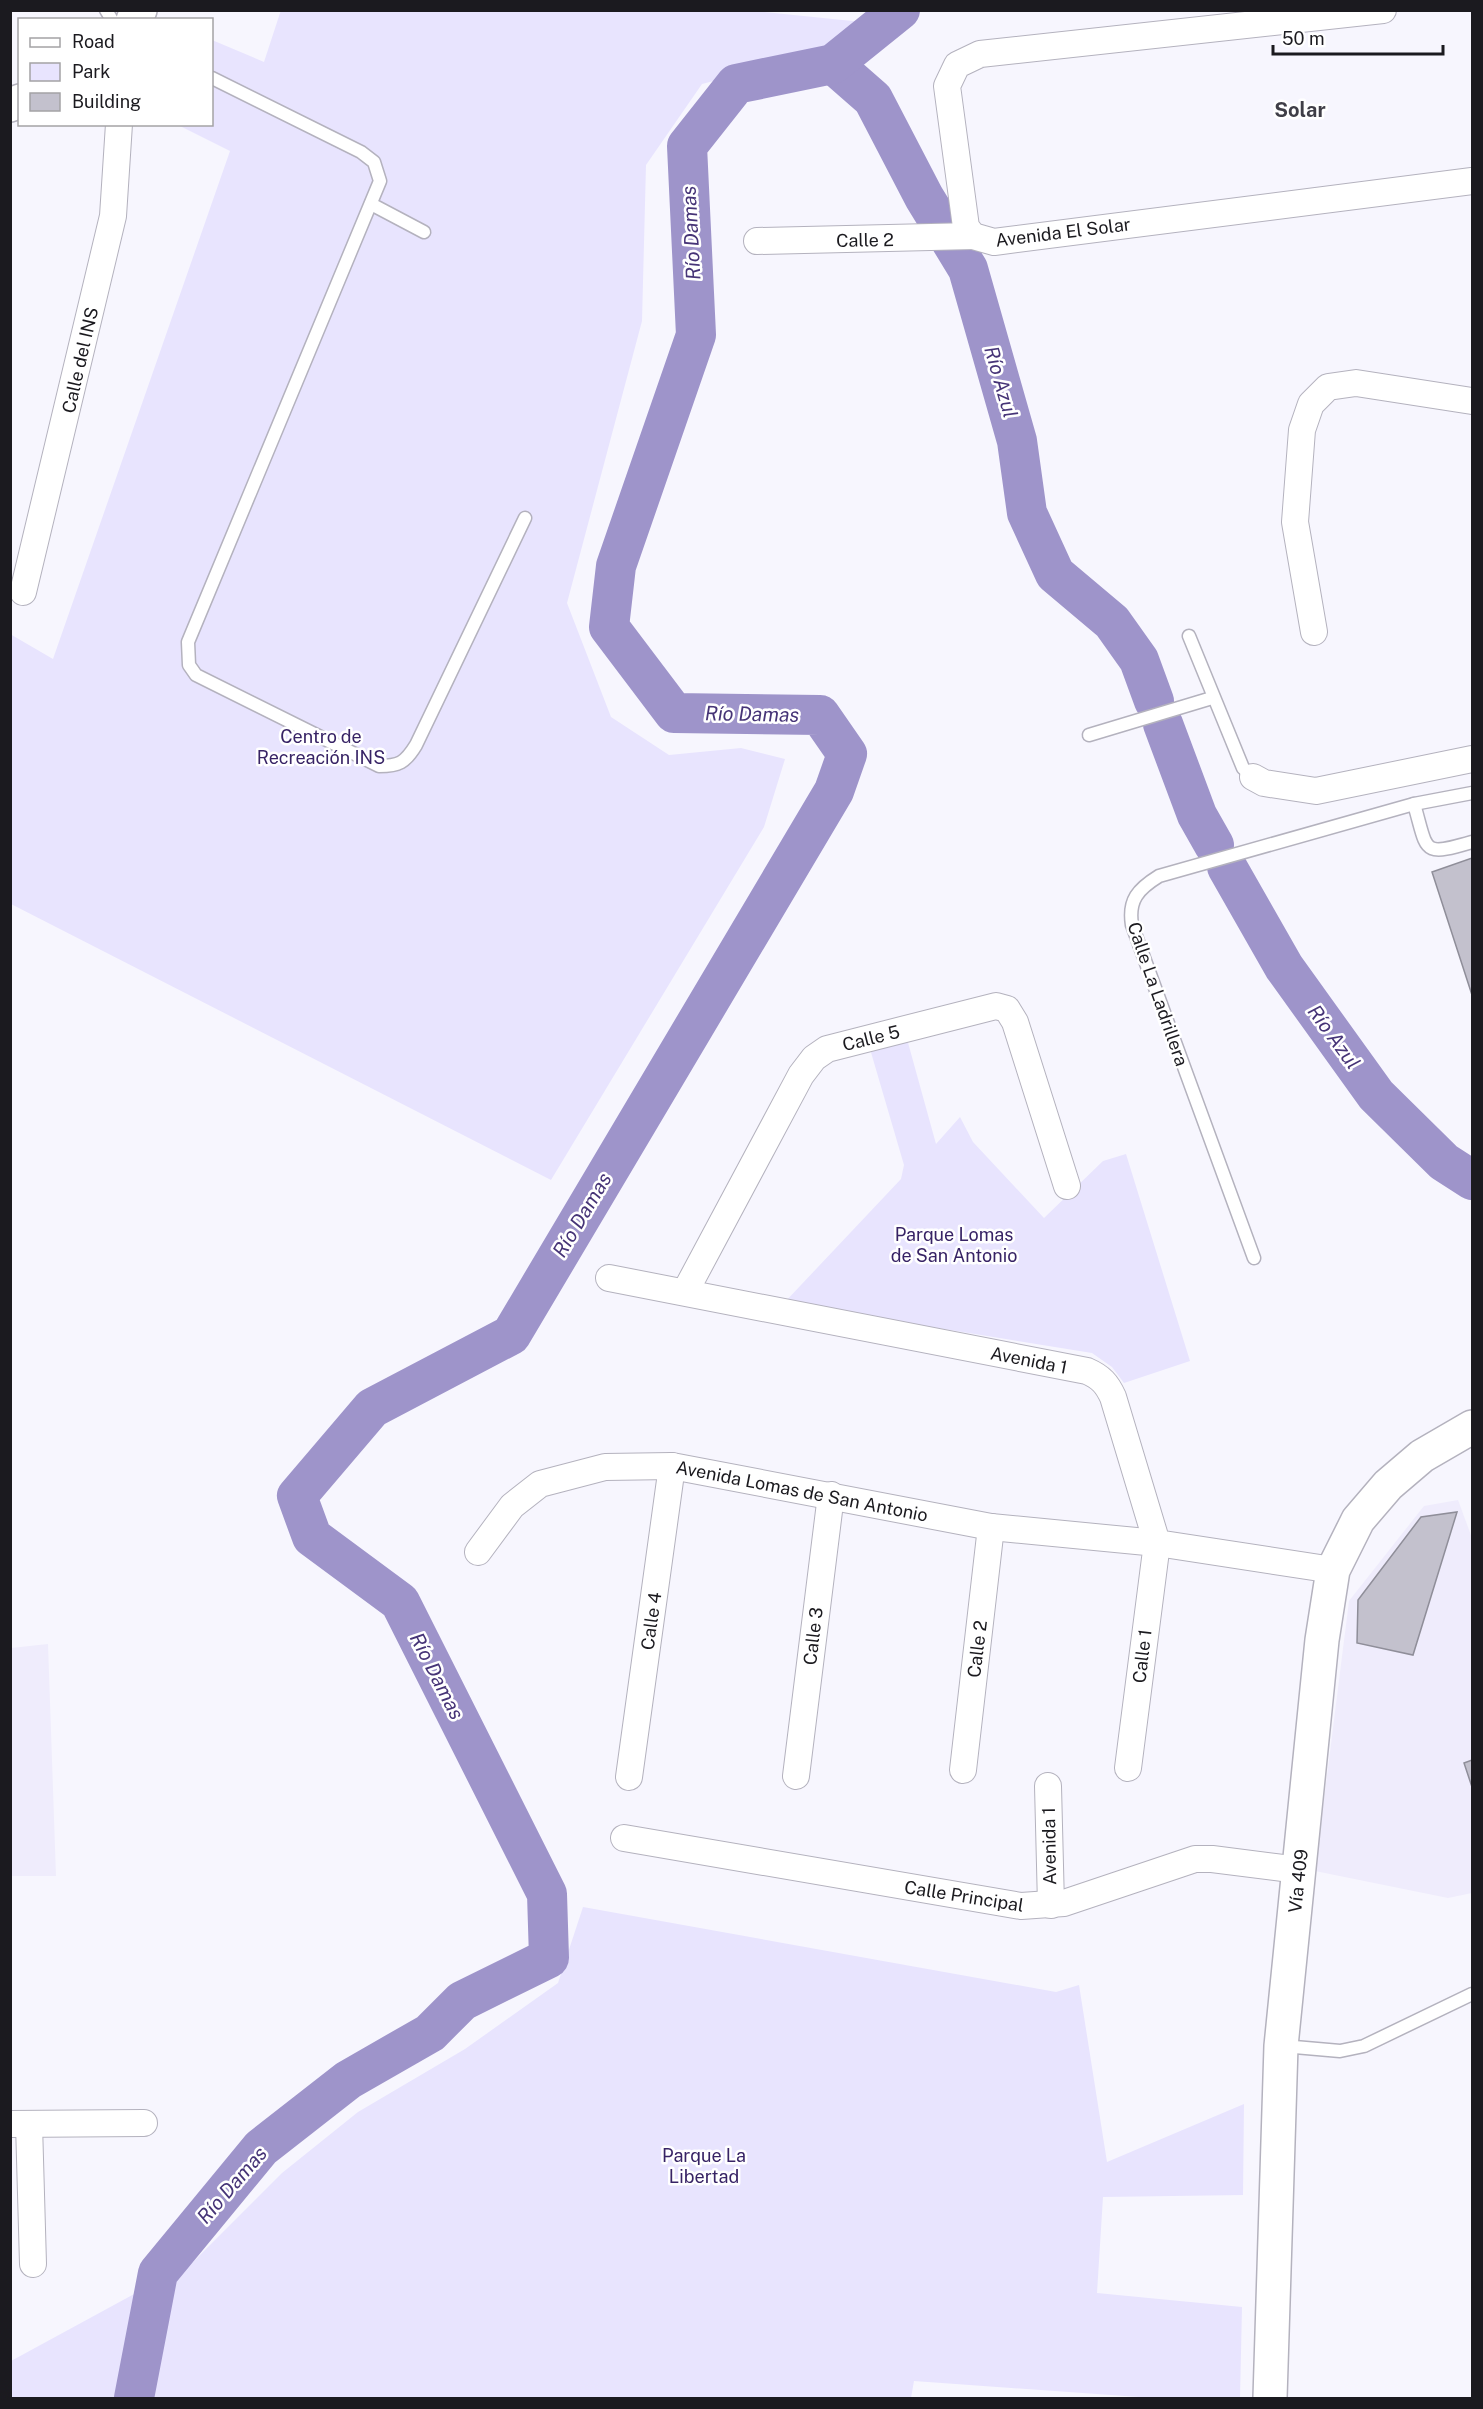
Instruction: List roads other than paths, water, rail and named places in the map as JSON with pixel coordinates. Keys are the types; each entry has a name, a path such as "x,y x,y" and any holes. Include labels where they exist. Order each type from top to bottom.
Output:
{"street":[{"name":"Avenida El Solar","path":"1383,10 980,54 957,65 947,86 962,216 968,237 994,242 1473,181"},
{"name":"Calle del INS","path":"23,592 113,216 118,126"},
{"name":"Calle 2","path":"757,241 968,237"},
{"path":"1314,633 1295,522 1302,430 1311,404 1328,387 1356,383 1473,401"},
{"path":"1253,777 1264,783 1316,791 1473,759"},
{"name":"Calle 5","path":"685,1292 801,1075 814,1058 827,1049 996,1006 1007,1009 1015,1022 1067,1186"},
{"name":"Avenida 1","path":"609,1278 1087,1371 1098,1376 1107,1385 1113,1397 1157,1543"},
{"name":"Vía 409","path":"1270,2398 1281,2046 1323,1640 1333,1570 1358,1520 1388,1485 1422,1456 1473,1427"},
{"name":"Avenida Lomas de San Antonio","path":"478,1552 512,1506 540,1484 605,1467 672,1466 992,1527 1157,1543"},
{"name":"Calle 4","path":"630,1777 672,1466"},
{"name":"Calle 3","path":"796,1776 831,1495"},
{"name":"Calle 2","path":"963,1770 992,1527"},
{"path":"1157,1543 1333,1570"},
{"name":"Calle 1","path":"1128,1768 1157,1543"},
{"name":"Avenida 1","path":"1048,1786 1051,1905"},
{"name":"Calle Principal","path":"624,1838 1021,1906 1064,1903 1195,1859 1212,1858 1299,1870"},
{"path":"33,2264 22,2240 20,2124 144,2123"}],"lane":[{"path":"213,78 361,152 374,162 380,181 188,642 189,665 196,675 379,766 398,766 408,759 416,745 525,518"},
{"path":"371,204 424,232"},
{"path":"1189,636 1212,698 1243,768 1253,777"},
{"path":"1089,735 1212,698"},
{"name":"Calle La Ladrillera","path":"1254,1258 1132,925 1129,909 1142,887 1159,876 1414,804 1473,793"},
{"path":"1414,804 1425,842 1432,850 1439,852 1473,842"},
{"path":"1281,2046 1340,2051 1364,2046 1473,1994"}],"waterway":[{"name":"Río Damas","path":"134,2398 158,2273 261,2148 348,2080 430,2033 462,2001 549,1958 547,1894 400,1602 312,1537 297,1496 372,1408 511,1335 834,791 847,754 820,715 674,713 609,627 616,566 696,335 687,146 736,84 833,64 900,10"},
{"name":"Río Azul","path":"833,64 873,99 924,197 968,269 1017,441 1027,513 1055,574 1112,622 1139,660 1154,701"},
{"name":"Río Azul","path":"1163,724 1197,815 1214,845"},
{"name":"Río Azul","path":"1227,867 1284,967 1376,1095 1444,1162 1472,1180"}],"district":[{"name":"Solar","path":"1300,110"}],"park label":[{"name":"Centro de Recreación INS","path":"321,746"},
{"name":"Parque Lomas de San Antonio","path":"954,1244"},
{"name":"Parque La Libertad","path":"704,2165"}]}
